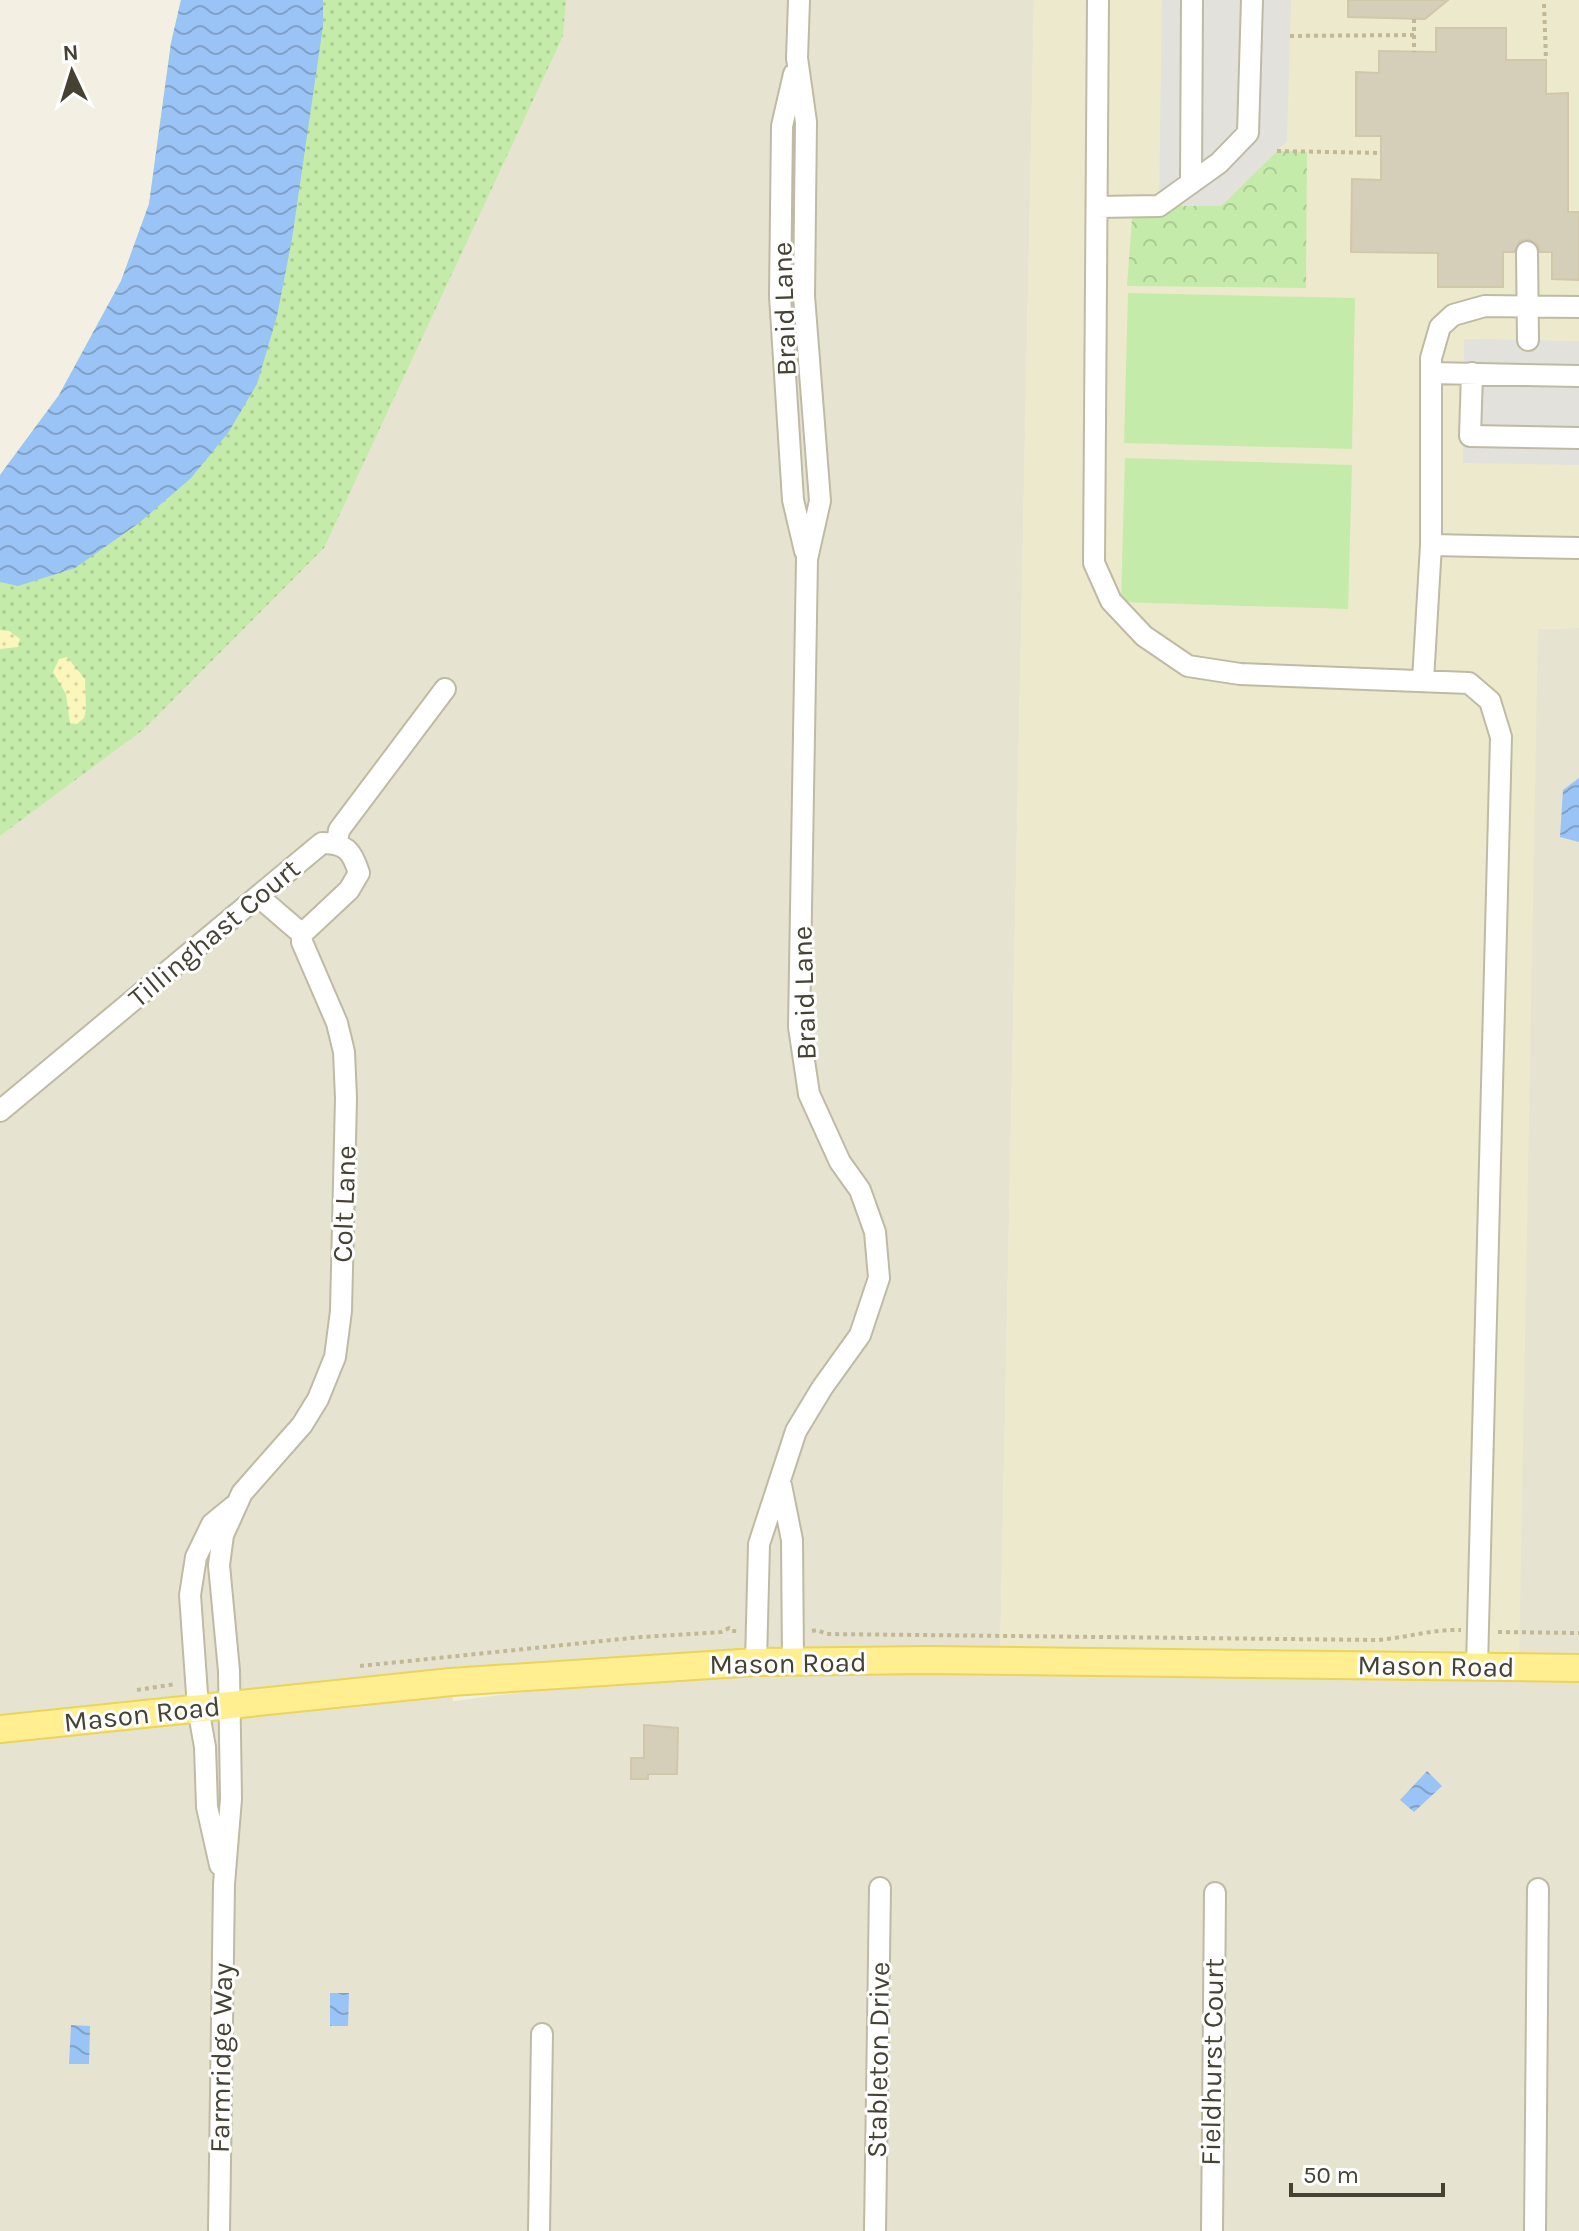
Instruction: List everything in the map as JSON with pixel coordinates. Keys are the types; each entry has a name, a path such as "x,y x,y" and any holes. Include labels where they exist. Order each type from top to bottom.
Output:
{"main road":[{"name":"Mason Road","path":"0,1729 465,1681 756,1662 929,1660 1579,1668"}],"street":[{"name":"Braid Lane","path":"756,1662 759,1544 796,1431 860,1335 879,1278 875,1232 860,1190 840,1162 809,1094 799,1027 807,559 820,501 804,296 806,122 797,58 799,0"},
{"path":"1098,0 1094,563 1111,601 1144,636 1188,666 1240,674 1469,683 1490,701 1501,737 1477,1666"},
{"path":"1191,183 1192,0"},
{"path":"1097,207 1159,206 1219,163 1248,133 1252,0"},
{"name":"Braid Lane","path":"797,58 782,126 780,296 793,500 807,559"},
{"path":"1527,252 1528,340"},
{"path":"780,296 804,296"},
{"path":"1423,680 1431,545 1431,358 1440,327 1453,315 1485,306 1579,307"},
{"path":"1431,373 1579,376"},
{"path":"1472,373 1470,436 1579,438"},
{"path":"1431,545 1579,548"},
{"path":"337,843 339,830 445,689"},
{"name":"Tillinghast Court","path":"0,1111 322,843 337,843 353,854 359,873 349,890 302,934"},
{"path":"258,896 302,934"},
{"name":"Colt Lane","path":"230,1705 219,1565 223,1535 234,1506 250,1481 302,1425 318,1399 335,1357 340,1326 346,1113 344,1052 337,1023 302,942 302,934"},
{"name":"Braid Lane","path":"781,1481 792,1540 793,1662"},
{"name":"Colt Lane","path":"198,1708 190,1595 196,1557 212,1524 234,1506"},
{"name":"Farmridge Way","path":"219,2231 224,1884 231,1799 230,1705"},
{"name":"Farmridge Way","path":"198,1708 205,1747 207,1807 224,1884"},
{"name":"Stableton Drive","path":"875,2231 880,1888"},
{"path":"1535,2231 1538,1889"},
{"name":"Fieldhurst Court","path":"1212,2231 1215,1893"},
{"path":"539,2231 542,2034"}],"path":[{"path":"1544,4 1546,60"},
{"path":"1414,19 1414,52"},
{"path":"1290,36 1414,35"},
{"path":"1277,151 1381,153"},
{"path":"348,1668 547,1645 721,1632 729,1628 732,1631"},
{"path":"813,1631 827,1634 1377,1640 1446,1629"},
{"path":"1511,1632 1579,1633"}],"shaded area":[{"path":"566,0 1034,0 1000,1661 1538,629 1579,628 1579,2231 0,2231 0,836 143,730 563,36","holes":["756,1662 755,1677 626,1679 453,1701 451,1683"]},
{"path":"1034,0 1579,0 1579,628 1538,629 1519,1667 1000,1661"},
{"path":"1162,0 1291,0 1287,141 1221,206 1159,206"},
{"path":"1464,339 1579,341 1579,465 1463,463"}],"green space":[{"path":"181,0 566,0 563,36 324,548 143,730 0,836 0,475 59,395 121,281 149,204 171,43"},
{"path":"1277,151 1307,152 1306,288 1127,286 1133,206 1221,206"},
{"path":"1128,293 1355,298 1352,449 1124,443"},
{"path":"1125,458 1352,465 1348,609 1121,602"}],"sand":[{"path":"0,630 9,631 20,639 18,647 0,649"},
{"path":"67,657 85,679 86,709 84,718 77,724 70,723 66,694 53,672 59,659"}],"water":[{"path":"181,0 323,0 323,26 292,239 277,316 257,384 228,433 191,478 139,523 75,568 18,586 0,582 0,475 59,395 121,281 149,204 171,43"},
{"path":"1579,778 1579,842 1560,837 1563,790"},
{"path":"1427,1771 1442,1786 1414,1812 1400,1800"},
{"path":"330,1993 349,1993 348,2026 330,2026"},
{"path":"71,2025 90,2026 89,2064 69,2064"}],"building":[{"path":"1348,0 1448,0 1425,19 1348,17"},
{"path":"1436,28 1506,28 1506,60 1546,60 1546,94 1568,93 1568,212 1579,212 1579,280 1552,279 1552,252 1540,252 1538,245 1528,239 1520,241 1514,252 1503,252 1503,287 1438,287 1438,253 1351,252 1352,179 1381,180 1381,136 1356,136 1356,72 1379,73 1379,51 1436,52"},
{"path":"644,1725 678,1728 677,1774 648,1774 648,1779 631,1779 631,1758 644,1758"}]}
